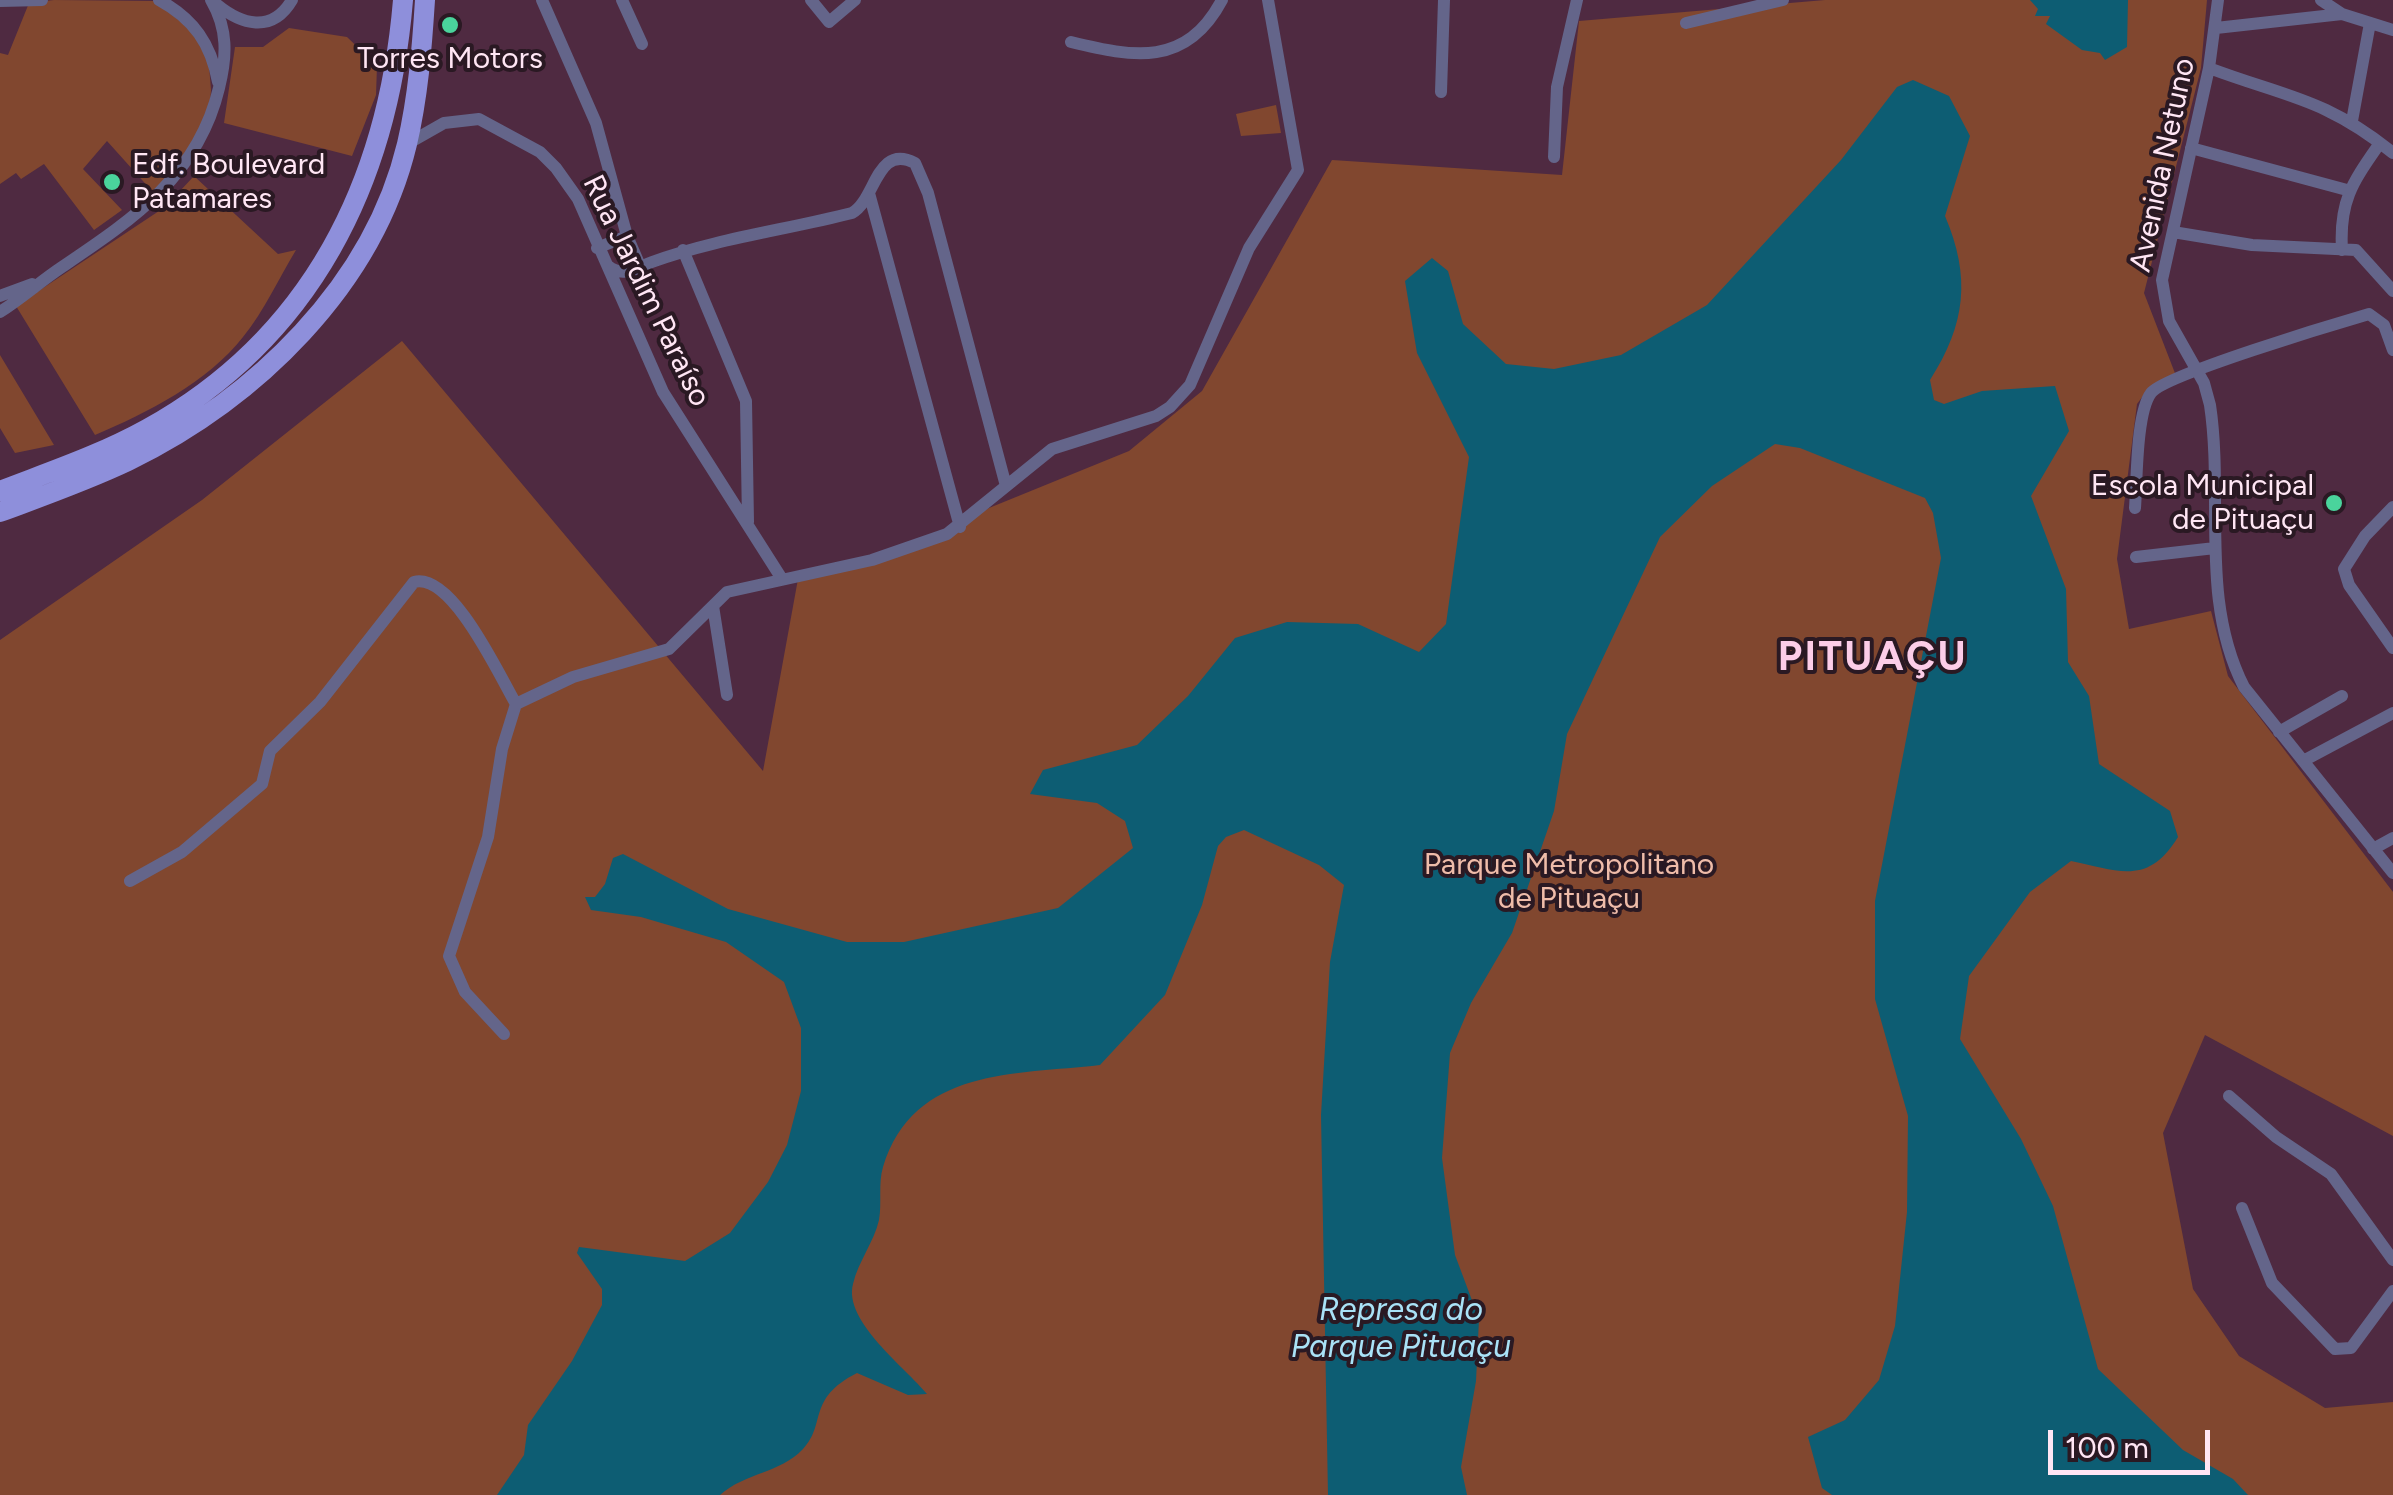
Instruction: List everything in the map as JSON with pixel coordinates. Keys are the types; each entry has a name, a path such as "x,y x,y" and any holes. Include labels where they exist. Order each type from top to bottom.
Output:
{"main road":[{"path":"0,491 120,443 187,404 243,360 297,301 337,242 364,188 390,104 403,0"},
{"path":"0,512 128,460 198,420 257,376 316,317 361,256 389,199 407,144 424,0"}],"street":[{"path":"0,1 42,0"},
{"path":"160,0 180,12 206,42 219,89"},
{"path":"211,0 234,18 257,24 278,17 292,0"},
{"path":"0,312 166,190 202,140 219,89 225,34 211,0"},
{"path":"542,0 596,123 627,236 640,266"},
{"path":"622,0 642,44"},
{"path":"811,0 829,22 855,0"},
{"path":"1070,42 1129,55 1168,50 1200,31 1222,0"},
{"path":"504,1034 464,992 449,956 488,836 502,749 516,704 573,677 669,650 727,592 895,554 960,527 1052,448 1156,416 1190,385 1250,248 1298,170 1268,0"},
{"path":"1441,92 1444,0"},
{"path":"1554,158 1556,87 1577,0"},
{"path":"1686,23 1783,0"},
{"name":"Avenida Netuno","path":"2218,0 2209,68 2162,280 2164,307 2182,350 2198,373 2212,418 2220,616 2230,657 2244,686 2393,873"},
{"path":"2321,0 2342,14 2393,30"},
{"path":"2216,28 2342,14"},
{"path":"2352,121 2370,23"},
{"path":"206,42 217,42 225,34"},
{"path":"2209,68 2312,100 2352,121 2393,153"},
{"name":"Rua Jardim Paraíso","path":"407,144 460,119 479,119 540,152 556,168 578,199 662,392 782,579"},
{"path":"2380,143 2348,190 2341,224 2349,250 2393,291"},
{"path":"2191,148 2348,190"},
{"path":"608,266 621,273 684,250 852,212 869,192 880,169 896,158 906,158 920,168 1006,486"},
{"path":"869,192 960,527"},
{"path":"2173,232 2252,245 2349,250"},
{"path":"598,248 627,236"},
{"path":"684,250 746,401 748,525"},
{"path":"0,296 43,279"},
{"path":"2135,508 2148,398 2157,388 2246,352 2370,314 2391,330 2393,350"},
{"path":"2393,507 2366,536 2344,569 2350,585 2393,648"},
{"path":"2136,558 2215,548"},
{"path":"130,881 177,855 262,784 270,751 320,702 414,582 431,582 450,596 516,704"},
{"path":"713,606 727,696"},
{"path":"2279,732 2342,696"},
{"path":"2303,761 2393,712"},
{"path":"2373,849 2393,838"},
{"path":"2229,1096 2276,1137 2322,1164 2393,1260"},
{"path":"2242,1208 2272,1283 2335,1349 2351,1348 2393,1292"}],"green space":[{"name":"Parque Metropolitano de Pituaçu","path":"1825,0 2207,0 2201,68 2144,293 2178,381 2149,388 2137,404 2117,559 2129,629 2211,611 2228,676 2393,892 2393,1136 2205,1035 2163,1133 2193,1289 2239,1356 2325,1408 2393,1402 2393,1495 0,1495 0,640 202,500 402,341 763,771 798,579 897,557 989,508 1129,451 1202,391 1332,160 1562,175 1579,21"},
{"path":"157,1 198,37 209,65 208,135 167,190 151,190 107,141 83,169 122,210 94,230 44,164 21,179 16,173 0,184 0,53 8,55 29,3"},
{"path":"289,28 347,37 377,66 376,95 352,156 224,123 235,47 263,47"},
{"path":"1276,105 1281,133 1241,136 1236,114"},
{"path":"194,176 278,254 296,250 258,316 229,353 175,395 95,435 16,306 165,207"},
{"path":"0,355 54,445 15,453 0,428"}],"water":[{"path":"2030,0 2128,0 2127,47 2105,60 2100,53 2082,50 2046,24 2050,16 2035,16 2038,9"},
{"name":"Represa do Parque Pituaçu","path":"1913,80 1949,96 1970,136 1945,216 1959,259 1961,300 1951,339 1930,380 1934,400 1944,404 1982,391 2055,386 2069,431 2031,496 2066,589 2068,662 2089,696 2099,764 2170,811 2178,837 2167,853 2144,869 2118,871 2071,861 2030,892 1969,976 1960,1039 2021,1139 2053,1206 2098,1369 2183,1450 2233,1479 2248,1495 1832,1495 1822,1488 1808,1437 1845,1420 1879,1380 1895,1326 1907,1212 1908,1116 1875,999 1875,901 1941,558 1933,513 1925,498 1800,448 1775,444 1712,486 1660,537 1567,734 1554,811 1512,933 1471,1003 1450,1053 1442,1158 1455,1255 1479,1319 1476,1381 1461,1467 1467,1495 1328,1495 1321,1115 1330,962 1344,885 1319,865 1244,830 1226,837 1218,846 1202,905 1165,995 1100,1065 971,1082 943,1093 918,1110 898,1134 883,1167 879,1220 855,1276 852,1298 866,1328 927,1394 908,1395 857,1373 830,1392 803,1449 784,1464 720,1495 497,1495 524,1455 528,1425 572,1361 602,1305 602,1289 577,1253 579,1247 685,1261 730,1233 768,1182 787,1145 801,1091 801,1028 784,982 726,942 641,917 591,910 585,897 595,897 605,884 613,858 623,854 728,909 847,942 904,942 1058,908 1133,848 1125,821 1097,803 1030,794 1043,770 1137,745 1188,696 1235,638 1287,622 1358,624 1419,652 1446,624 1469,457 1417,353 1405,281 1432,258 1448,271 1463,324 1506,364 1554,369 1621,355 1707,305 1841,160 1897,87"}],"place":[{"name":"Torres Motors","path":"450,25"},
{"name":"Edf. Boulevard Patamares","path":"112,182"},
{"name":"Escola Municipal de Pituaçu","path":"2334,503"}],"district":[{"name":"PITUAÇU","path":"1873,658"}]}
